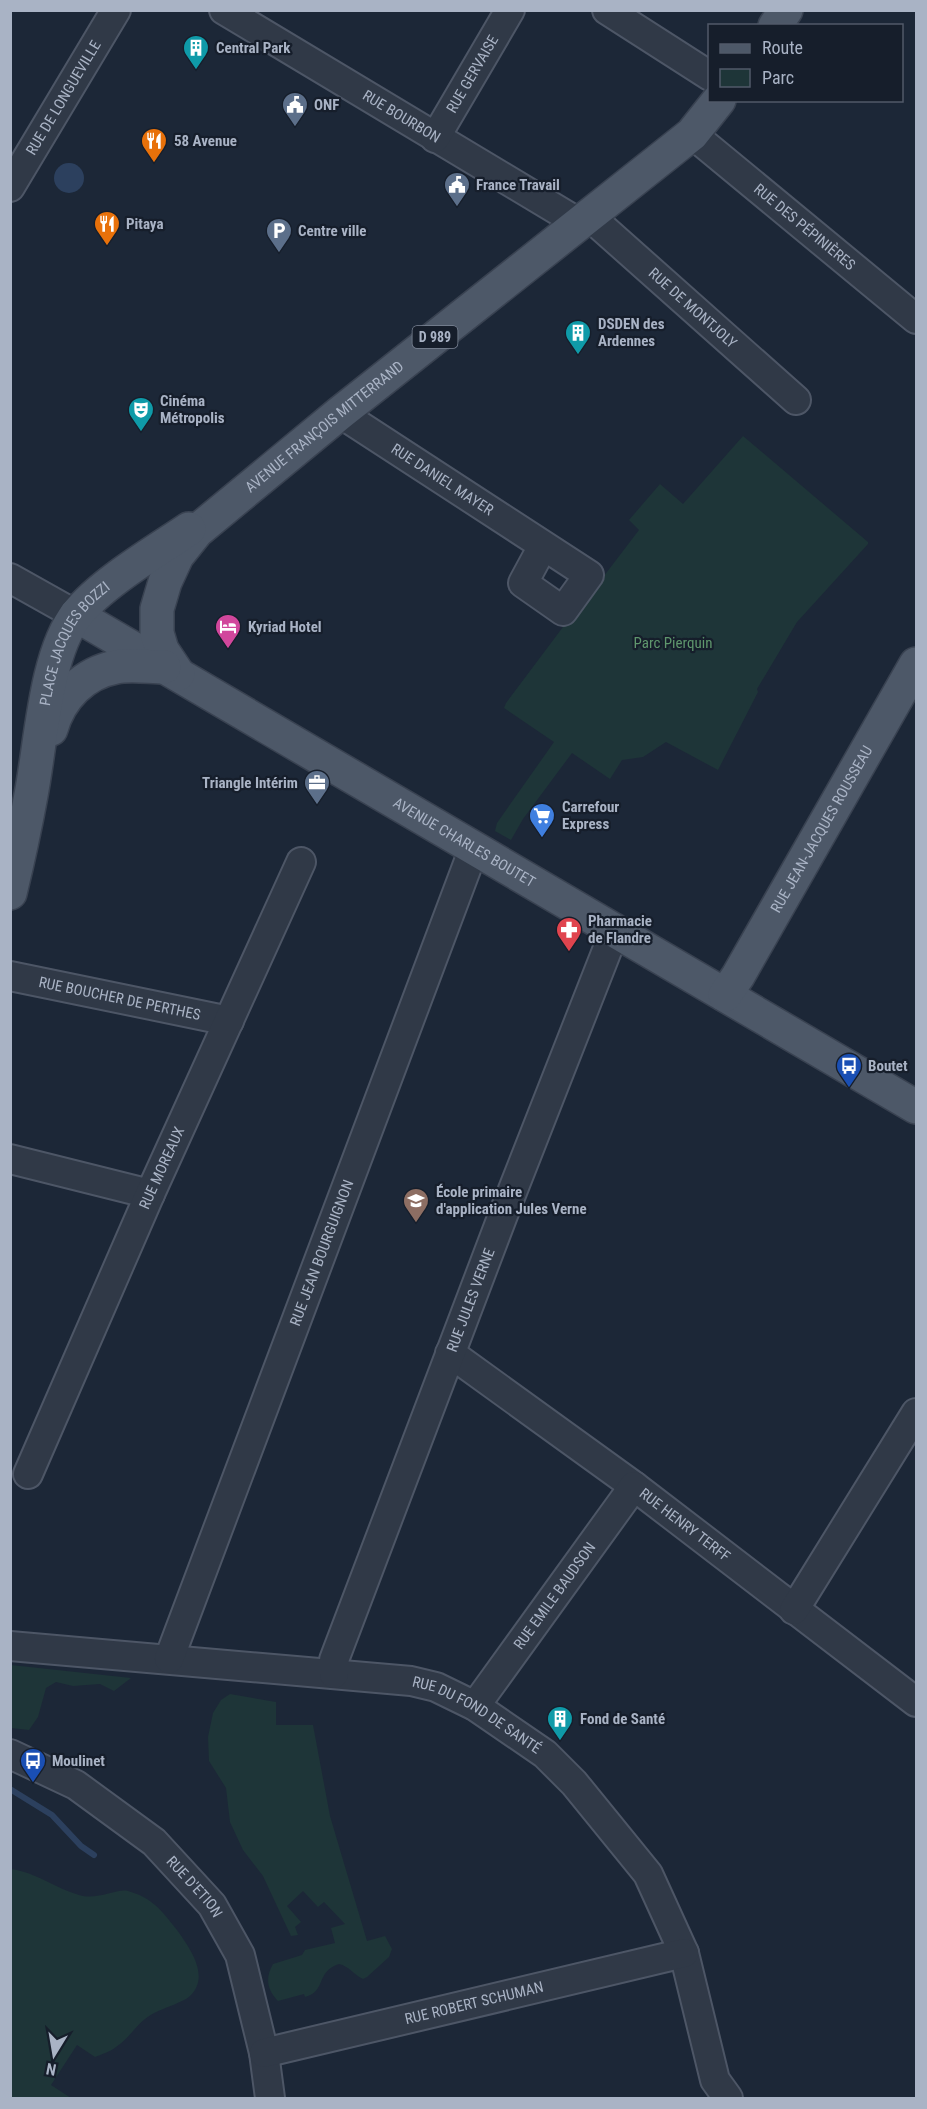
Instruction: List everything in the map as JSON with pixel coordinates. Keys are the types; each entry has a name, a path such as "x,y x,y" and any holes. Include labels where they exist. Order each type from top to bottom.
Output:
{"main road":[{"path":"776,24 786,10"},
{"name":"D 989","path":"584,219 692,134 717,102"},
{"name":"AVENUE FRANÇOIS MITTERRAND","path":"212,519 340,413 584,219"},
{"path":"172,670 157,633 157,609 165,582 177,556 197,531 212,519"},
{"name":"PLACE JACQUES BOZZI","path":"32,795 47,694 59,647 76,615 91,599 128,570 194,526 212,519"},
{"name":"AVENUE CHARLES BOUTET","path":"76,615 916,1107"},
{"name":"RUE JEAN-JACQUES ROUSSEAU","path":"725,994 738,976 916,664"},
{"name":"PLACE JACQUES BOZZI","path":"32,795 53,720 68,694 87,677 117,667 172,670"},
{"path":"10,893 32,795"}],"street":[{"name":"RUE DE LONGUEVILLE","path":"10,187 116,10"},
{"name":"RUE BOURBON","path":"224,10 435,138 584,219"},
{"name":"RUE GERVAISE","path":"435,138 510,10"},
{"path":"607,10 708,75"},
{"name":"RUE DES PÉPINIÈRES","path":"692,134 916,319"},
{"name":"RUE DE MONTJOLY","path":"584,219 796,400"},
{"name":"RUE DANIEL MAYER","path":"340,413 543,546"},
{"name":"AVENUE CHARLES BOUTET","path":"10,578 76,615"},
{"name":"RUE JEAN BOURGUIGNON","path":"170,1659 474,848"},
{"name":"RUE MOREAUX","path":"28,1474 150,1194 301,862"},
{"name":"RUE JULES VERNE","path":"334,1674 334,1660 450,1353 615,930"},
{"name":"RUE BOUCHER DE PERTHES","path":"10,976 228,1021"},
{"path":"10,1159 150,1194"},
{"name":"RUE HENRY TERFF","path":"450,1353 634,1485 916,1702"},
{"path":"794,1610 916,1413"},
{"name":"RUE EMILE BAUDSON","path":"475,1706 634,1485"},
{"name":"RUE DU FOND DE SANTÉ","path":"10,1646 411,1681 436,1687 475,1706 545,1754 574,1783 648,1874 684,1953 715,2080 728,2098"},
{"name":"RUE D'ETION","path":"10,1754 76,1785 154,1842 212,1905 240,1955 264,2054 270,2098"},
{"name":"RUE ROBERT SCHUMAN","path":"264,2054 684,1953"}],"green space":[{"name":"Parc Pierquin","path":"743,436 868,544 797,622 757,689 758,692 718,770 666,742 643,757 622,760 610,779 572,753 523,819 511,840 495,831 497,823 554,742 504,708 506,703 639,530 629,520 660,484 683,504"},
{"path":"11,1665 131,1678 114,1691 100,1684 73,1686 56,1682 46,1688 38,1717 29,1730 11,1728"},
{"path":"230,1694 276,1702 276,1725 313,1725 330,1816 367,1941 385,1936 392,1949 389,1957 363,1979 339,1964 323,1976 319,1986 312,1994 305,1997 304,1994 278,2001 271,1993 268,1979 273,1964 302,1955 305,1950 335,1943 331,1928 345,1924 324,1902 318,1907 303,1891 287,1906 301,1922 295,1927 298,1935 291,1936 263,1876 243,1850 230,1822 226,1788 209,1761 208,1737 213,1713 221,1700"},
{"path":"11,1869 28,1873 79,1895 93,1896 128,1891 144,1897 161,1911 177,1930 196,1962 199,1980 190,1996 150,2015 124,2041 109,2052 95,2057 77,2045 51,2085 71,2098 11,2098"}],"water":[{"path":"69,163 75,164 83,172 83,184 75,192 69,193 63,192 55,184 54,178 55,172 63,164"}],"waterway":[{"path":"10,1789 52,1815 81,1846 94,1855"}],"place":[{"name":"Central Park","path":"196,71"},
{"name":"ONF","path":"295,128"},
{"name":"58 Avenue","path":"154,164"},
{"name":"France Travail","path":"457,208"},
{"name":"Pitaya","path":"107,247"},
{"name":"Centre ville","path":"279,254"},
{"name":"DSDEN des Ardennes","path":"578,356"},
{"name":"Cinéma Métropolis","path":"141,433"},
{"name":"Kyriad Hotel","path":"228,650"},
{"name":"Triangle Intérim","path":"317,806"},
{"name":"Carrefour Express","path":"542,839"},
{"name":"Pharmacie de Flandre","path":"569,953"},
{"name":"Boutet","path":"849,1089"},
{"name":"École primaire d'application Jules Verne","path":"416,1224"},
{"name":"Fond de Santé","path":"560,1742"},
{"name":"Moulinet","path":"33,1784"}]}
